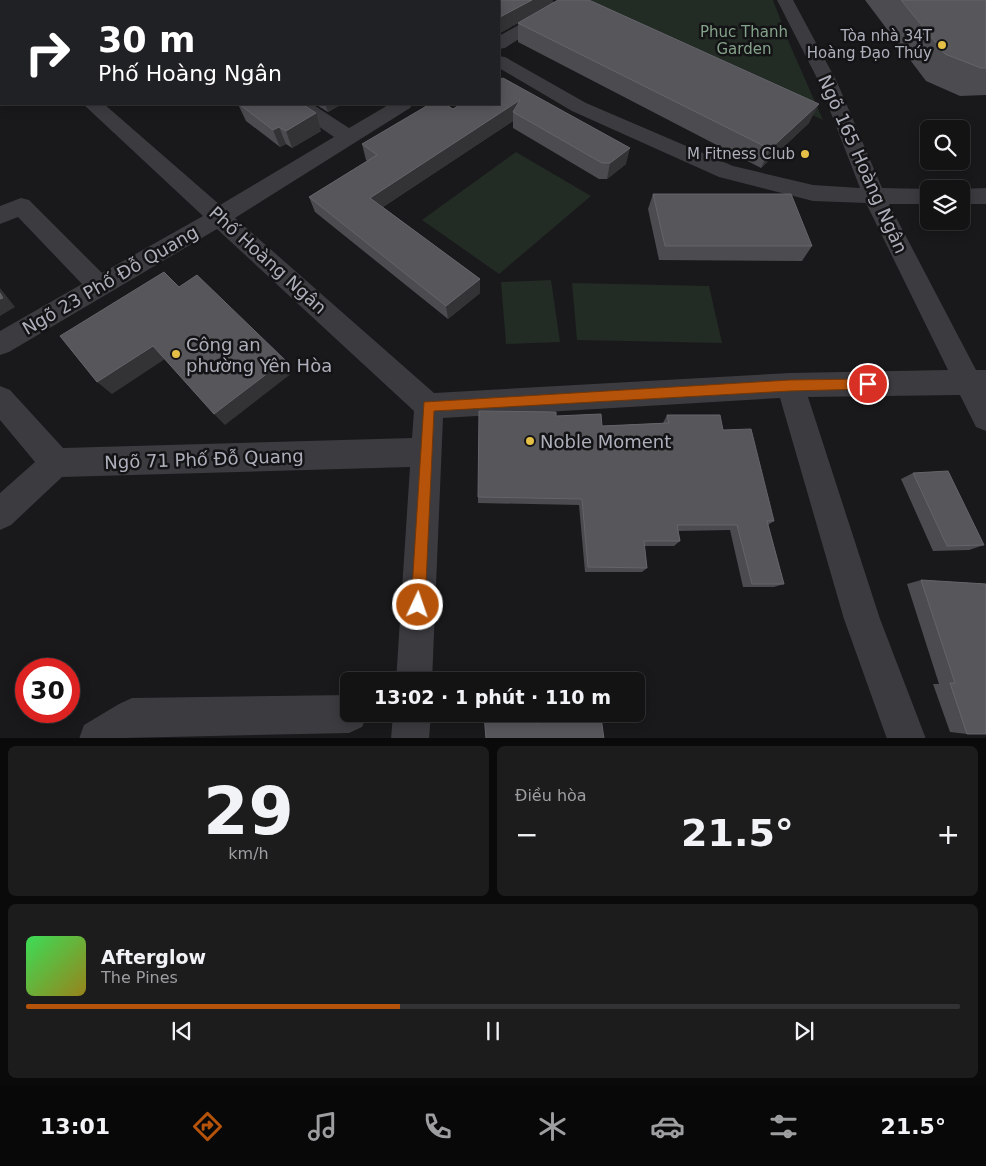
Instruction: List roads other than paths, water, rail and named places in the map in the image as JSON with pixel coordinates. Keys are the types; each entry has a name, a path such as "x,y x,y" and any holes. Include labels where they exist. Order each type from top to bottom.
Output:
{"street":[{"path":"500,43 530,24 575,0"},
{"name":"Ngõ 165 Hoàng Ngân","path":"785,0 828,82 874,196 976,382 986,418"},
{"path":"500,62 579,107 727,172 813,193 920,196"},
{"name":"Phố Hoàng Ngân","path":"95,105 429,406"},
{"path":"301,105 349,137"},
{"name":"Ngõ 23 Phố Đỗ Quang","path":"0,344 220,216 401,105"},
{"path":"970,196 986,196"},
{"path":"0,216 21,206 99,286"},
{"path":"415,672 429,406 790,386 976,382"},
{"path":"790,386 862,619 907,738"},
{"path":"0,398 56,464 0,514"},
{"name":"Ngõ 71 Phố Đỗ Quang","path":"56,464 427,452"},
{"path":"98,738 129,728 340,715"},
{"path":"410,738 411,722"}],"place":[{"name":"Tòa nhà 34T Hoàng Đạo Thúy","path":"942,45"},
{"name":"M Fitness Club","path":"805,154"},
{"name":"Công an phường Yên Hòa","path":"176,354"},
{"name":"Noble Moment","path":"530,441"}],"park label":[{"name":"Phuc Thanh Garden","path":"744,40"}]}
